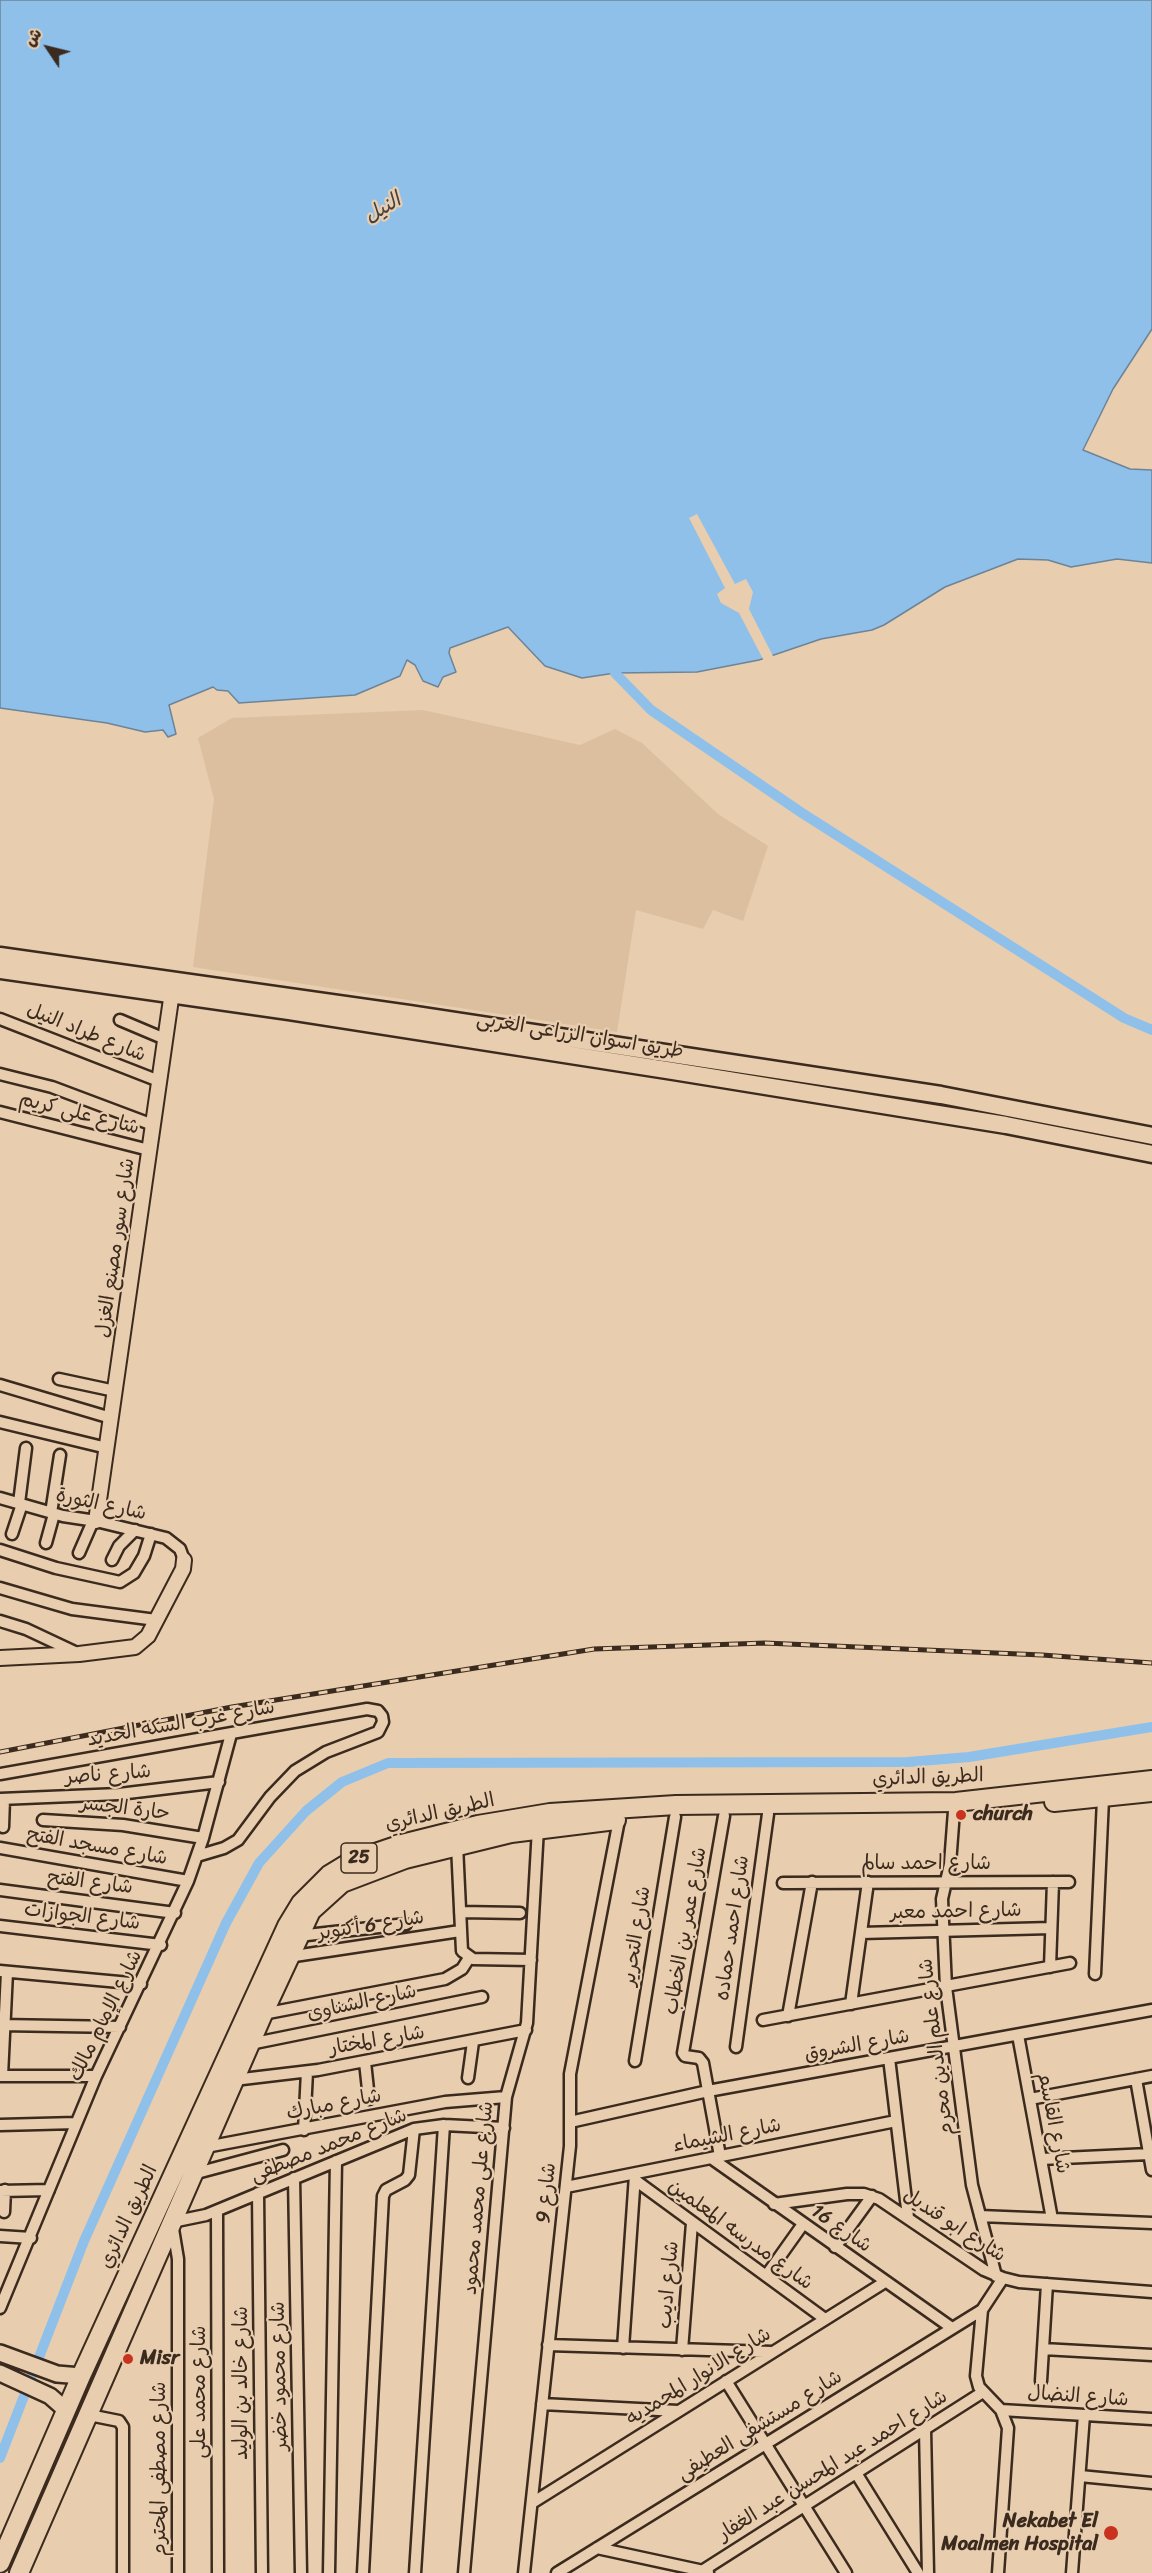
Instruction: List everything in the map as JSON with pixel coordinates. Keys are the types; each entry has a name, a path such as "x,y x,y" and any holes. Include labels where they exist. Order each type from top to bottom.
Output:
{"highway":[{"name":"الطريق الدائري","path":"19,2573 206,2147 213,2108 234,2080 297,1936 311,1911 342,1883 368,1871 457,1845 537,1828 675,1817 954,1811 1098,1794 1125,1789 1152,1780"},
{"name":"الطريق الدائري","path":"1125,1789 1152,1792"},
{"name":"الطريق الدائري","path":"0,2564 81,2376 213,2108 293,1914 309,1893 329,1875 364,1856 402,1844 478,1825 566,1812 676,1805 956,1802 1098,1794"}],"main road":[{"name":"طريق اسوان الزراعى الغربى","path":"0,956 173,988 1008,1106 1152,1136"},
{"name":"طريق اسوان الزراعى الغربى","path":"0,970 173,988"},
{"name":"طريق اسوان الزراعى الغربى","path":"408,1022 1006,1125 1152,1154"},
{"path":"1006,1125 1008,1106"},
{"path":"7,2354 52,2373 81,2376"},
{"path":"3,2374 44,2393 66,2410"}],"street":[{"name":"شارع سور مصنع الغزل","path":"94,1521 107,1448 173,988"},
{"name":"شارع طراد النيل","path":"0,1019 159,1081"},
{"path":"120,1020 165,1039"},
{"path":"0,1074 52,1087 153,1125"},
{"name":"شارع على كريم","path":"0,1112 149,1150"},
{"path":"59,1380 115,1391"},
{"path":"0,1385 111,1419"},
{"path":"0,1422 107,1448"},
{"path":"12,1534 21,1504 26,1448"},
{"path":"46,1543 53,1514 60,1455"},
{"name":"شارع الثورة","path":"0,1498 53,1514 151,1534 177,1544 184,1560"},
{"path":"79,1553 94,1521"},
{"path":"112,1560 119,1546 135,1530"},
{"path":"0,1550 56,1568 120,1582 134,1573 144,1556 151,1534"},
{"path":"0,1658 129,1649 140,1644 148,1636 183,1569 184,1560"},
{"path":"0,1588 72,1609 156,1620"},
{"path":"0,1621 26,1629 79,1654"},
{"name":"شارع غرب السكة الحديد","path":"0,1773 367,1709 378,1712 382,1716 383,1722 378,1732 310,1761 282,1784 238,1840 224,1848 197,1856"},
{"name":"شارع الإمام مالك","path":"0,2308 31,2238 96,2076 160,1945 188,1881 203,1838 231,1734"},
{"name":"شارع ناصر","path":"2,1799 129,1793 219,1782"},
{"path":"1095,1974 1098,1794"},
{"path":"2,1799 3,1827"},
{"name":"شارع علم الدين محرم","path":"954,1811 950,1864 942,1899 946,1987 972,2185 999,2277"},
{"name":"شارع احمد حماده","path":"736,2047 768,1814"},
{"name":"شارع عمر بن الخطاب","path":"708,2091 702,2060 685,2056 683,2052 724,1816"},
{"name":"شارع التحرير","path":"635,2061 675,1817"},
{"name":"حارة الجسر","path":"43,1820 123,1826 203,1838"},
{"name":"شارع 9","path":"524,2573 566,2187 570,2074 619,1820"},
{"name":"شارع على محمد محمود","path":"464,2573 506,2097 510,2077 526,2030 537,1828"},
{"path":"457,1845 462,1951 469,1958 531,1960"},
{"name":"شارع مسجد الفتح","path":"0,1848 188,1881"},
{"name":"شارع احمد سالم","path":"783,1882 1069,1882"},
{"path":"788,2016 812,1882"},
{"path":"851,2004 868,1882"},
{"path":"1050,1966 1053,1882"},
{"name":"شارع الفتح","path":"0,1890 175,1912"},
{"path":"460,1912 520,1913"},
{"path":"297,1936 406,1924"},
{"name":"شارع الجوازات","path":"0,1926 160,1945"},
{"name":"شارع احمد معبر","path":"861,1933 943,1929 1051,1929"},
{"name":"شارع 6 أكتوبر","path":"288,1957 460,1931"},
{"path":"263,2014 445,1979 457,1974 469,1958"},
{"path":"763,2020 1070,1962"},
{"path":"96,2076 1,2076 3,1971 141,1984"},
{"name":"شارع الشناوى","path":"250,2044 482,1996"},
{"name":"شارع الشروق","path":"570,2122 708,2091 1152,2010"},
{"path":"2,2026 120,2027"},
{"name":"شارع المختار","path":"234,2080 307,2072 473,2042 526,2030"},
{"name":"شارع القاسم","path":"1018,2035 1052,2219"},
{"path":"468,2078 473,2042"},
{"path":"889,2058 908,2217"},
{"path":"365,2062 369,2099"},
{"path":"304,2130 307,2072"},
{"path":"1030,2098 1152,2076"},
{"path":"1136,2079 1152,2170"},
{"path":"708,2091 716,2157"},
{"name":"شارع مبارك","path":"206,2147 444,2102 506,2097"},
{"name":"شارع الشيماء","path":"566,2187 635,2177 716,2157 896,2121"},
{"path":"0,2126 76,2123"},
{"path":"415,2573 444,2125"},
{"name":"شارع محمد مصطفى","path":"172,2222 217,2211 414,2129 444,2125 504,2128"},
{"path":"363,2573 383,2196 388,2188 403,2182 409,2175 414,2129"},
{"path":"193,2174 283,2150"},
{"path":"1041,2159 1149,2154"},
{"name":"شارع 16","path":"716,2157 774,2204 952,2328"},
{"path":"329,2573 336,2161"},
{"path":"622,2348 635,2177"},
{"name":"شارع مدرسه المعلمين","path":"635,2177 692,2223 825,2319"},
{"name":"شارع محمود خضر","path":"294,2178 301,2573"},
{"path":"4,2212 3,2191 49,2190"},
{"name":"شارع خالد بن الوليد","path":"258,2193 261,2573"},
{"name":"شارع ابو قنديل","path":"774,2204 855,2193 872,2196 999,2277 1047,2284 1152,2292"},
{"path":"835,2247 872,2196"},
{"name":"شارع محمد على","path":"217,2211 218,2573"},
{"path":"980,2216 1152,2223"},
{"name":"شارع مصطفى المحترم","path":"172,2222 178,2259 178,2573"},
{"name":"شارع اديب","path":"682,2350 692,2223"},
{"path":"766,2276 803,2224"},
{"path":"0,2236 31,2238"},
{"path":"998,2573 1008,2428 1001,2410 983,2392 976,2376 982,2310 999,2277"},
{"path":"0,2278 13,2280"},
{"name":"شارع الانوار المحمديه","path":"532,2503 885,2282"},
{"path":"1041,2381 1047,2284"},
{"name":"شارع مستشفى العطيفى","path":"557,2573 982,2310"},
{"path":"548,2345 772,2352"},
{"path":"1043,2349 1152,2355"},
{"path":"726,2381 806,2505 846,2573"},
{"name":"شارع احمد عبد المحسن عبد الغفار","path":"707,2572 806,2505 983,2392"},
{"path":"542,2404 678,2411"},
{"name":"شارع النضال","path":"1001,2410 1152,2420"},
{"path":"89,2415 119,2421 123,2427 123,2573"},
{"path":"1077,2573 1072,2573 1084,2415"},
{"path":"925,2429 928,2573"},
{"path":"856,2473 918,2573"},
{"path":"1080,2476 1152,2483"},
{"path":"597,2548 707,2572"}],"shaded area":[{"path":"423,710 580,745 615,729 642,743 718,814 768,846 743,921 713,910 703,929 636,910 617,1032 193,967 214,799 198,738 232,718"}],"water":[{"name":"النيل","path":"0,0 1152,0 1152,329 1113,389 1083,450 1130,469 1152,470 1152,563 1117,559 1071,567 1048,560 1018,559 945,587 872,630 821,639 759,660 697,672 615,673 582,678 545,666 508,627 450,648 449,653 456,672 443,677 438,687 423,681 415,665 407,660 400,676 355,695 239,703 228,691 217,690 213,687 169,705 176,734 168,737 163,730 145,732 107,723 0,708"}],"pier":[{"path":"697,514 735,584 746,579 753,592 749,609 774,658 764,661 739,613 721,603 717,594 725,588 689,518"}],"waterway":[{"path":"615,673 651,710 802,813 1124,1018 1152,1030"},
{"path":"0,2458 84,2241 226,1923 259,1863 306,1811 342,1782 388,1763 908,1762 969,1757 1152,1727"}],"railway":[{"path":"0,1752 232,1707 594,1649 765,1643 1042,1655 1152,1663"}],"place":[{"name":"church","path":"961,1815"},
{"name":"Misr","path":"128,2359"},
{"name":"Nekabet El Moalmen Hospital","path":"1111,2533"}]}
